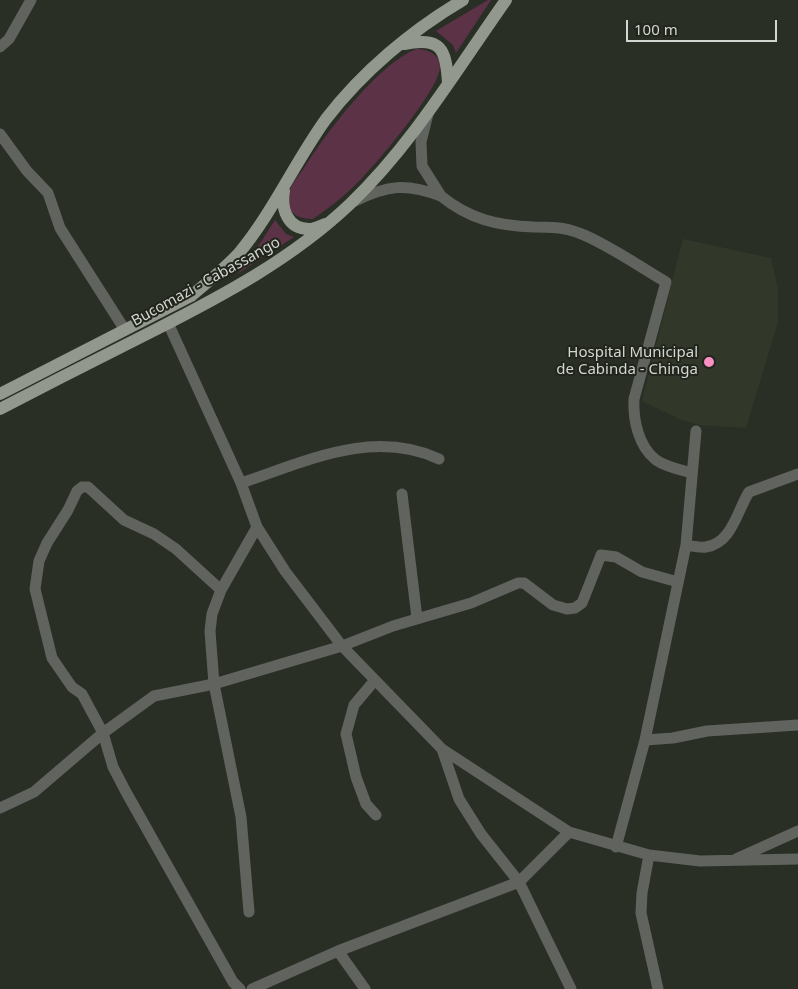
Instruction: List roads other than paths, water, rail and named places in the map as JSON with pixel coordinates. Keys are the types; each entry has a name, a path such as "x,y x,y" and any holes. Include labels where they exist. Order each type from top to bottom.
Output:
{"main road":[{"name":"Bucomazi - Cabassango","path":"0,409 168,323 255,276 297,250 351,203 391,159 448,83 506,0"},
{"name":"Bucomazi - Cabassango","path":"0,394 191,296 218,275 239,252 327,118 381,61 459,1"},
{"path":"401,44 424,40 438,46 447,60 448,83"},
{"path":"286,181 281,204 287,218 298,226 308,229 328,223"}],"street":[{"path":"0,47 9,39 20,23 31,0"},
{"path":"429,108 421,142 422,166 441,196 456,209 479,220 503,225 559,227 580,233 666,282 634,399 633,412 641,438 656,459 692,473"},
{"path":"0,134 27,171 48,194 60,228 125,330"},
{"path":"351,203 377,190 400,187 418,188 441,196"},
{"path":"168,323 241,483 257,527 285,571 342,646 442,749 569,832 649,855 700,861 798,859"},
{"path":"616,846 645,740 686,545 696,431"},
{"path":"241,483 356,447 402,447 439,459"},
{"path":"686,545 705,548 716,543 729,534 749,492 798,474"},
{"path":"220,590 176,549 154,534 124,520 88,487 82,487 77,491 39,561 35,589 52,658 72,687 82,694 102,733 114,767 126,792 233,982 240,989"},
{"path":"402,494 417,618"},
{"path":"249,912 242,817 214,684 210,631 212,614 220,590 257,527"},
{"path":"0,808 34,792 102,733 154,696 214,684 342,646 417,618 471,602 518,582 524,583 553,605 566,609 575,608 582,603 601,555 616,557 642,572 678,582"},
{"path":"375,680 354,705 346,734 356,777 366,804 376,815"},
{"path":"645,740 673,738 707,731 798,725"},
{"path":"442,749 456,791 470,817 519,882 571,989"},
{"path":"730,861 798,830"},
{"path":"252,989 338,952 519,882 569,832"},
{"path":"649,855 642,893 641,913 658,989"},
{"path":"338,952 365,989"}],"place":[{"name":"Hospital Municipal de Cabinda - Chinga","path":"709,362"}]}
